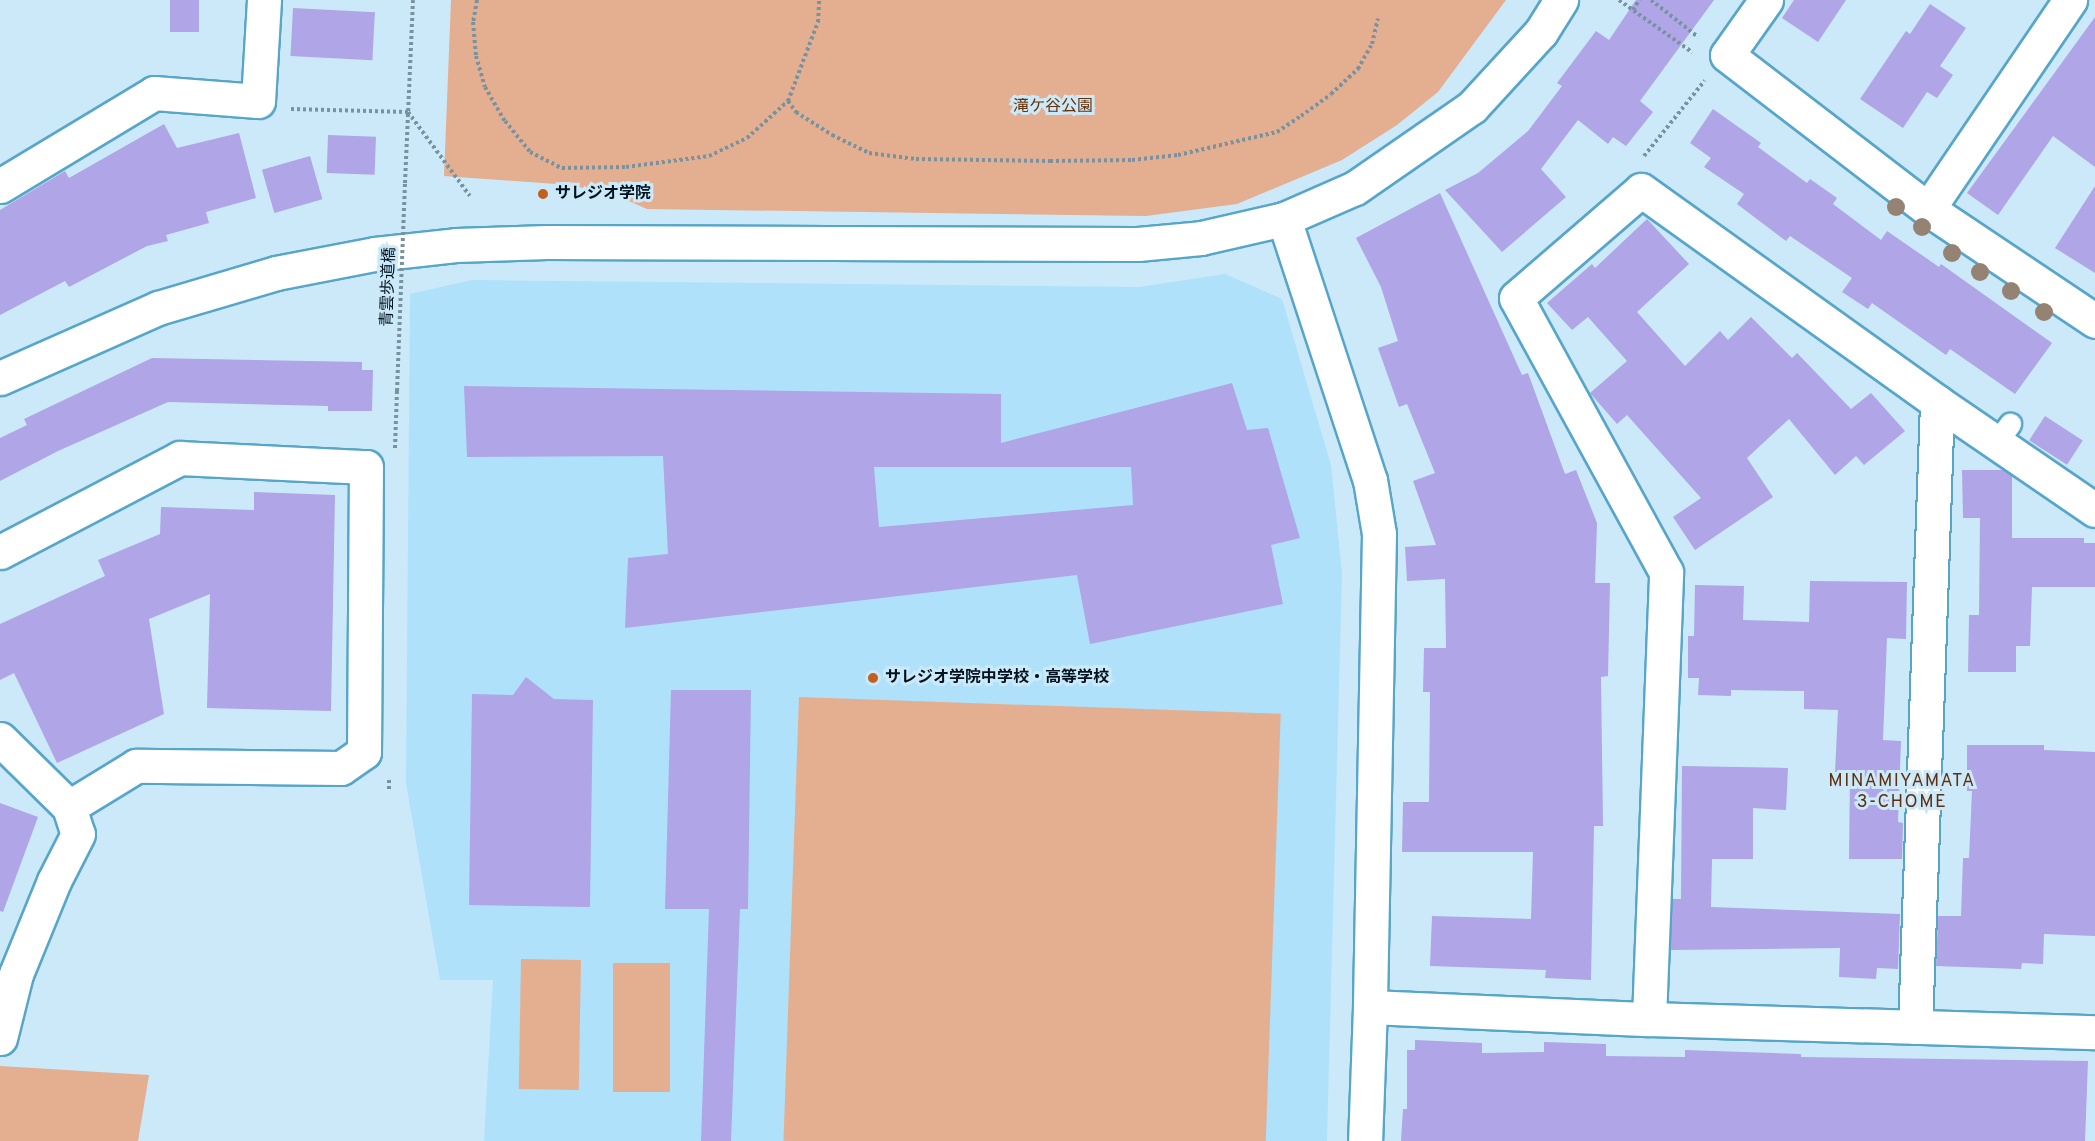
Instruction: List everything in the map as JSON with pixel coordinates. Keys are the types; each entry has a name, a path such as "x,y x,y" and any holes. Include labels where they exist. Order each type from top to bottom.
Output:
{"street":[{"path":"0,186 154,93 258,101 264,0"},
{"path":"0,378 158,308 276,273 375,254 456,245 547,242 1138,244 1201,238 1284,219 1355,188 1472,108 1541,32 1561,0"},
{"path":"1766,0 1717,66 2095,321"},
{"path":"1928,209 2070,0"},
{"path":"1649,1019 1666,572 1516,298 1641,190 1937,402 2003,434 2095,510"},
{"path":"1284,219 1370,480 1379,534 1370,1007 1365,1141"},
{"path":"1914,1027 1937,402"},
{"path":"0,552 180,458 366,467 364,752 341,768 136,766 69,807"},
{"path":"0,739 69,807 78,834 54,881 15,974 0,1038"},
{"path":"1370,1007 1649,1019 2095,1032"}],"path":[{"name":"青雲歩道橋","path":"366,467 395,450 413,0"},
{"path":"477,0 473,22 476,56 485,87 505,121 530,152 562,168 626,167 710,156 747,138 788,101 818,22 819,0"},
{"path":"1633,10 1639,0"},
{"path":"1641,190 1642,160 1717,66 1713,49 1651,0"},
{"path":"788,101 796,112 805,118 869,153 916,159 1050,161 1132,160 1178,155 1277,132 1301,116 1331,94 1358,69 1372,44 1378,19"},
{"path":"258,101 288,109 408,112 470,196"}],"shaded area":[{"name":"サレジオ学院中学校・高等学校","path":"1225,274 1282,299 1331,465 1342,573 1327,1141 484,1141 493,980 440,980 406,783 410,294 472,280 1139,287"}],"green space":[{"name":"滝ケ谷公園","path":"451,0 1506,0 1438,92 1397,125 1342,160 1237,204 1146,216 647,209 615,195 570,185 444,176"},
{"path":"799,697 1281,714 1266,1141 784,1141"},
{"path":"521,959 581,960 579,1090 519,1089"},
{"path":"613,963 670,963 670,1092 613,1092"},
{"path":"0,1066 149,1075 138,1141 0,1141"}],"building":[{"path":"170,0 199,0 199,32 170,32"},
{"path":"1636,0 1714,0 1640,101 1653,112 1626,146 1613,137 1608,144 1578,120 1541,169 1566,197 1502,252 1445,190 1478,173 1528,131 1562,86 1557,83 1596,31 1609,40"},
{"path":"1794,0 1846,0 1818,42 1782,18"},
{"path":"1930,4 1966,28 1940,66 1953,75 1937,98 1927,92 1903,128 1860,99 1906,31 1910,34"},
{"path":"293,8 375,12 372,60 290,56"},
{"path":"2095,17 2095,167 2053,136 1998,215 1967,193"},
{"path":"1713,109 1761,143 1758,147 1807,183 1810,179 1837,198 1833,204 1881,240 1887,231 1939,267 1941,264 2052,343 2015,394 1950,349 1946,355 1872,303 1868,309 1842,292 1852,278 1790,236 1786,241 1737,204 1744,194 1704,167 1711,158 1690,143"},
{"path":"164,124 177,148 239,133 256,198 206,212 209,223 166,235 168,241 147,246 69,287 65,281 0,315 0,210 65,171 69,178"},
{"path":"328,135 376,137 375,175 327,173"},
{"path":"310,156 322,199 274,213 262,170"},
{"path":"2095,186 2095,273 2055,248"},
{"path":"1440,193 1522,375 1528,373 1565,474 1576,470 1597,523 1595,583 1610,583 1608,676 1601,677 1603,826 1594,826 1591,980 1545,978 1546,970 1430,966 1432,916 1531,919 1533,852 1402,852 1403,802 1429,802 1430,692 1423,692 1424,648 1446,648 1445,579 1407,581 1405,547 1436,545 1413,481 1435,473 1407,404 1399,407 1378,348 1398,341 1381,287 1356,238"},
{"path":"1647,219 1689,264 1637,312 1685,366 1720,331 1728,340 1751,317 1792,358 1797,353 1851,409 1871,393 1905,431 1864,465 1856,456 1835,475 1789,419 1747,458 1773,497 1695,550 1673,517 1701,498 1627,415 1617,424 1590,393 1627,361 1588,317 1572,330 1547,303 1592,264 1595,268"},
{"path":"152,358 362,362 362,370 373,370 372,411 328,411 328,406 168,402 58,451 0,481 0,438 27,425 24,419"},
{"path":"1232,383 1247,430 1268,428 1300,538 1271,545 1283,604 1090,644 1077,575 625,628 628,558 668,554 663,456 467,457 464,386 1001,394 1001,443","holes":["874,467 1131,467 1133,505 879,527"]},
{"path":"2045,416 2083,441 2067,465 2029,440"},
{"path":"1962,470 2003,470 2012,476 2012,538 2084,538 2084,543 2095,543 2095,587 2032,587 2030,646 2016,646 2016,672 1968,672 1969,615 1979,615 1980,518 1963,518"},
{"path":"254,492 335,495 331,711 207,708 210,594 149,619 164,714 57,763 14,673 0,680 0,624 105,576 98,560 160,534 161,507 254,510"},
{"path":"1810,581 1907,582 1906,639 1887,638 1883,740 1901,741 1898,822 1903,823 1902,859 1849,859 1850,773 1835,772 1838,710 1804,709 1804,691 1731,690 1731,696 1698,695 1699,678 1688,678 1688,636 1694,636 1695,585 1744,586 1743,620 1809,622"},
{"path":"526,677 554,699 593,700 590,907 469,905 472,694 513,695"},
{"path":"671,690 751,690 748,909 740,909 731,1141 701,1141 709,909 665,909"},
{"path":"1967,745 2044,745 2044,750 2095,752 2095,936 2044,934 2043,964 2022,963 2021,969 1936,966 1938,916 1961,916 1963,858 1969,858 1972,791 1967,791"},
{"path":"1682,766 1788,768 1786,810 1753,808 1753,859 1712,859 1711,907 1900,914 1898,969 1877,968 1876,979 1839,977 1840,948 1670,950 1672,899 1681,899"},
{"path":"0,803 38,817 3,912 0,911"},
{"path":"1415,1040 1482,1043 1482,1053 1544,1052 1544,1042 1606,1044 1606,1056 1685,1057 1685,1050 1801,1054 1801,1057 2088,1061 2085,1141 1401,1141 1403,1109 1407,1109 1407,1050 1415,1050"}],"place":[{"name":"サレジオ学院","path":"543,194"},
{"name":"サレジオ学院中学校・高等学校","path":"873,678"}],"district":[{"name":"MINAMIYAMATA 3-CHOME","path":"1902,793"}]}
